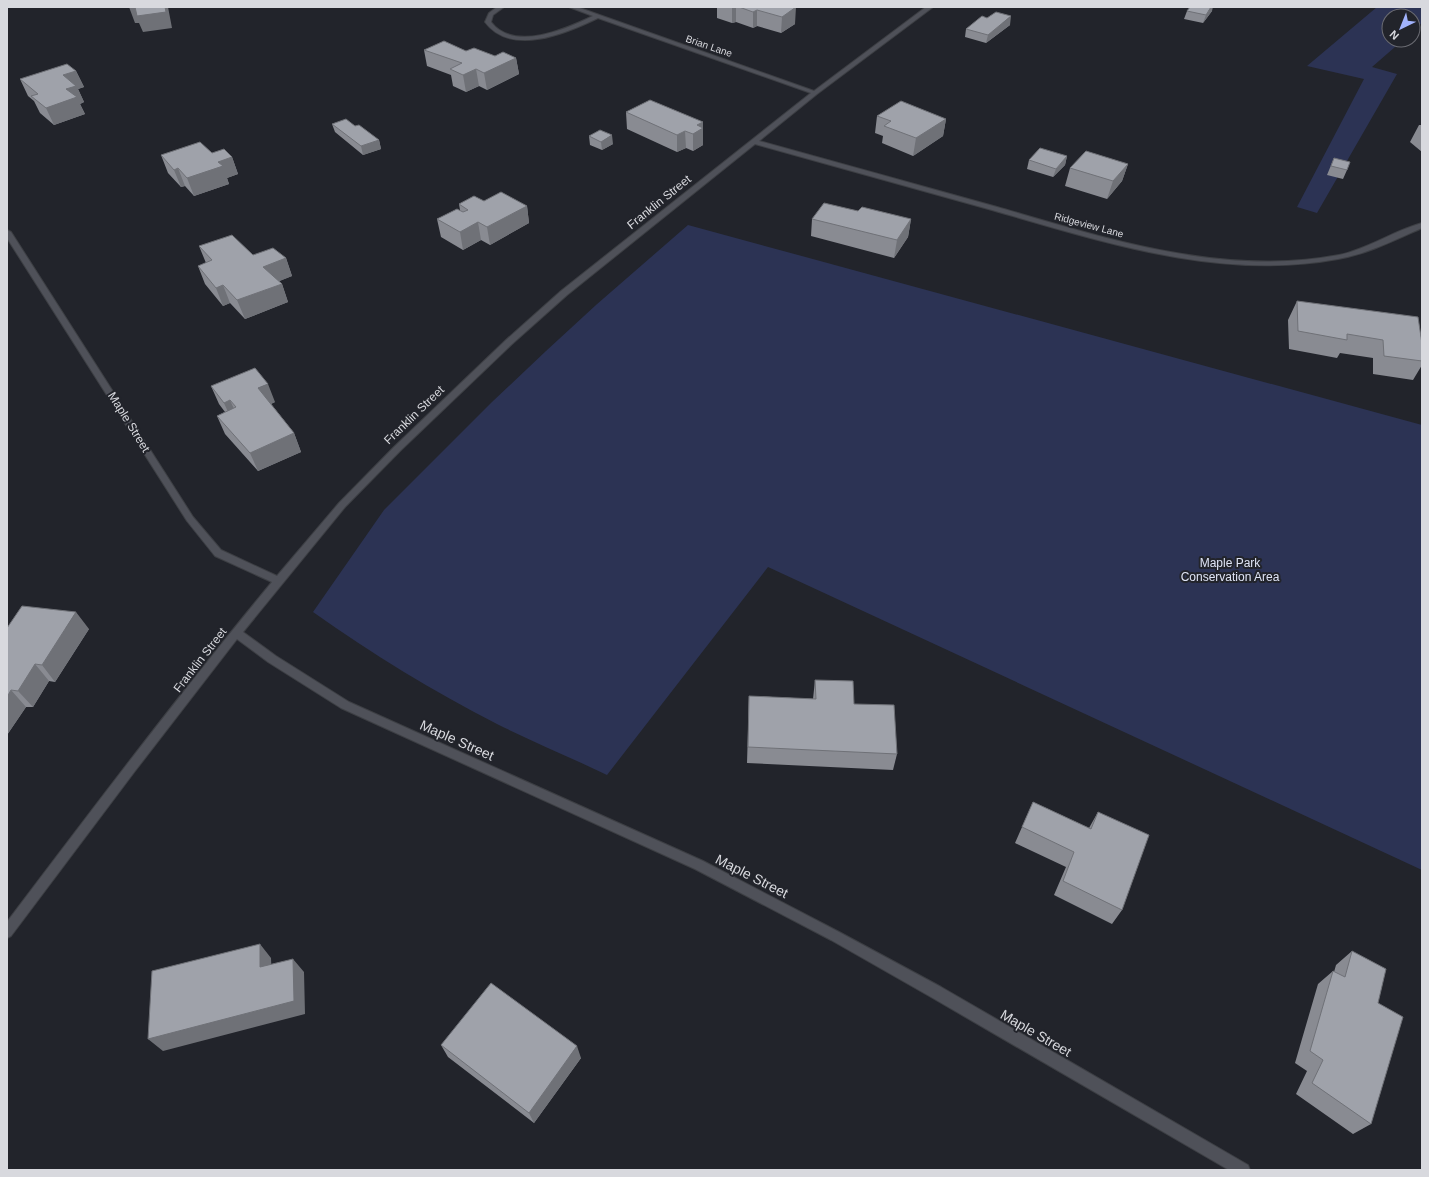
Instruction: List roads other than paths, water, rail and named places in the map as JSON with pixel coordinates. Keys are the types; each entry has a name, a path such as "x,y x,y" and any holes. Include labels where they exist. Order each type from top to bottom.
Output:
{"street":[{"path":"501,7 491,14 488,22 490,26 505,35 523,38 551,35 598,16"},
{"name":"Brian Lane","path":"572,7 815,93"},
{"name":"Franklin Street","path":"7,932 131,767 236,633 342,505 396,449 509,342 564,293 815,93 930,7"},
{"name":"Ridgeview Lane","path":"754,142 1070,230 1158,252 1201,259 1251,263 1300,261 1338,257 1370,248 1422,224"},
{"name":"Maple Street","path":"7,232 190,519 218,553 279,581"},
{"name":"Maple Street","path":"236,633 272,659 345,705 699,865 835,936 936,992 1243,1170"}],"park label":[{"name":"Maple Park Conservation Area","path":"1230,570"}]}
